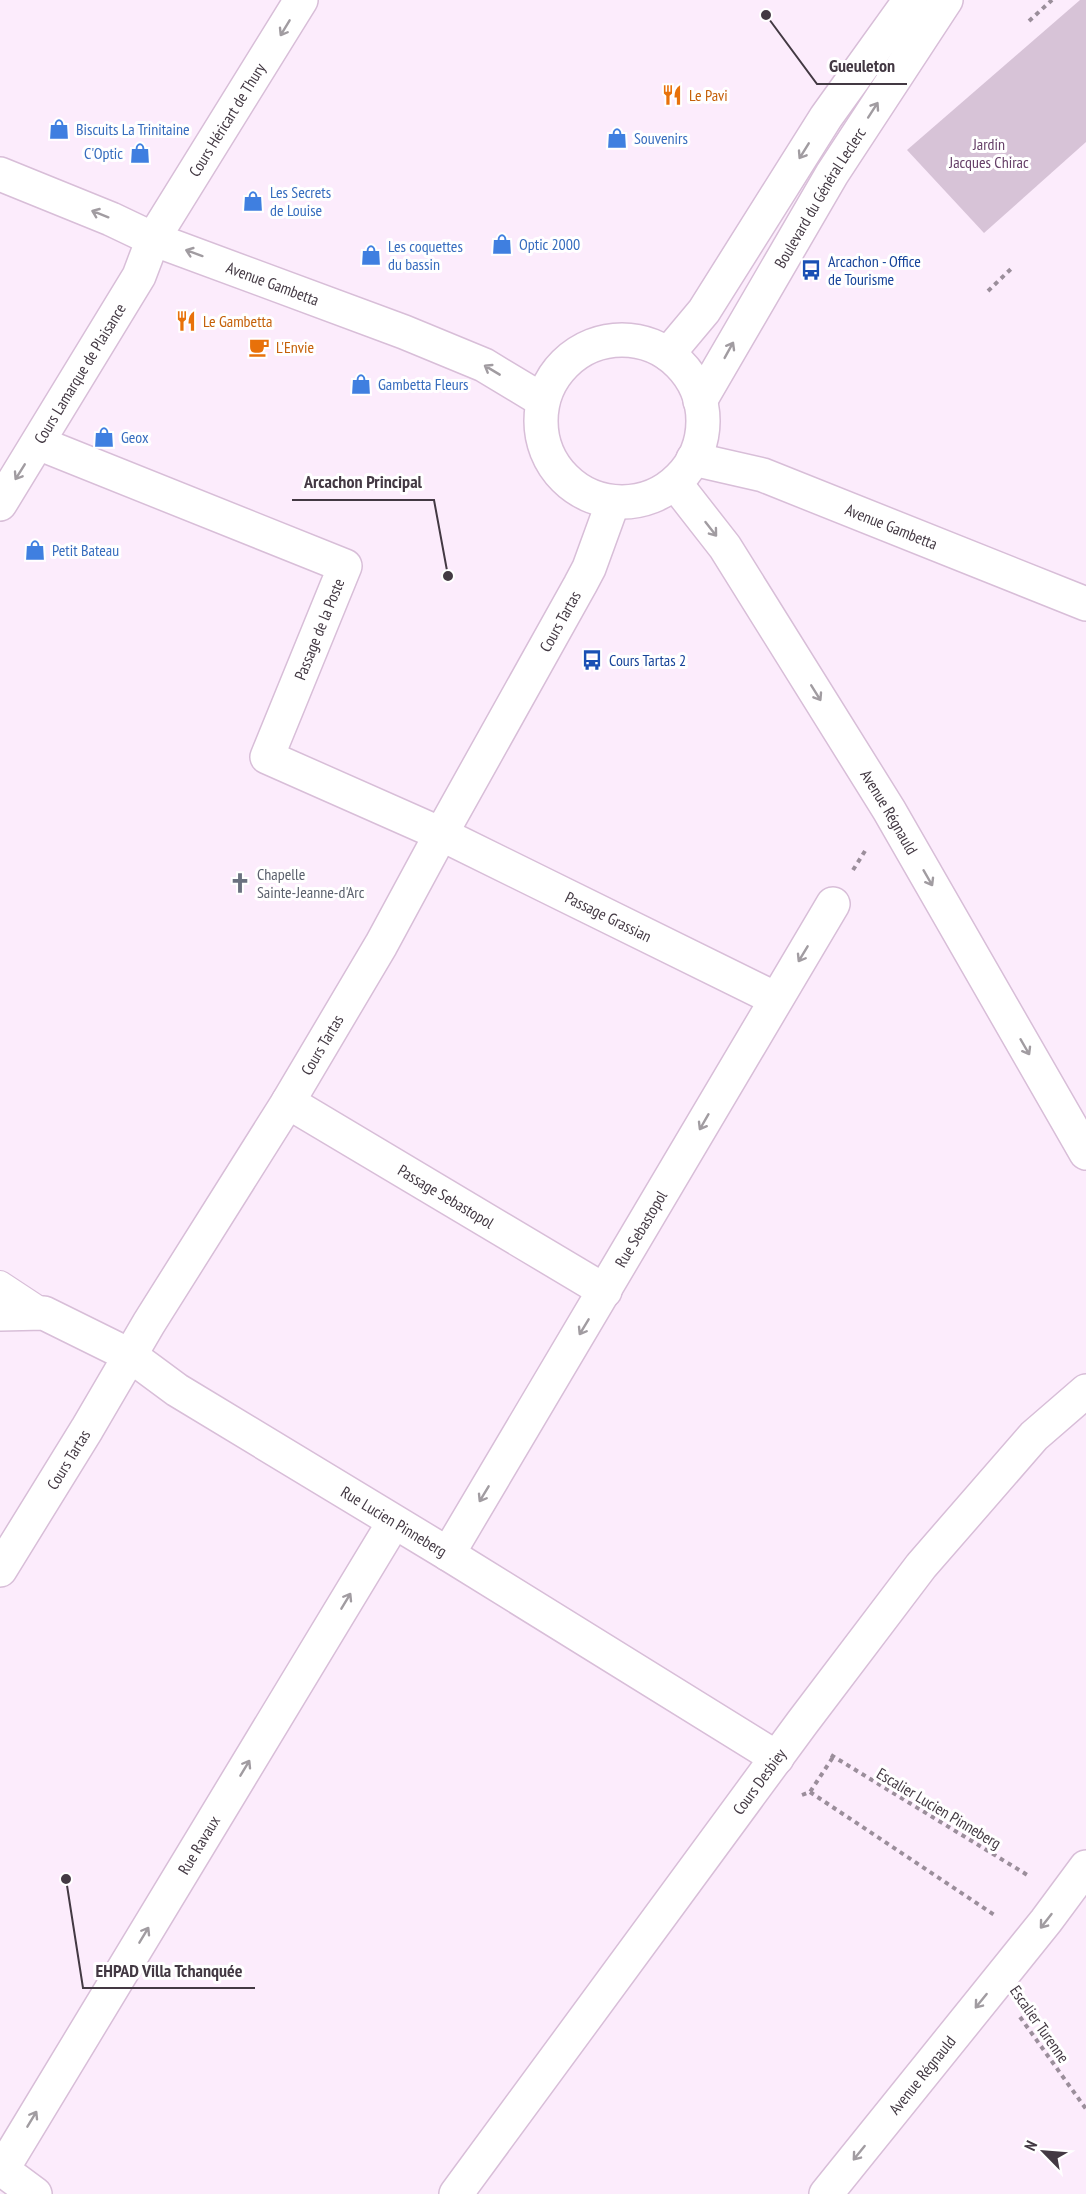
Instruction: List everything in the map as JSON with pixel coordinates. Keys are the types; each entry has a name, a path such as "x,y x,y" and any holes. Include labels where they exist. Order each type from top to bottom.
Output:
{"street":[{"name":"Cours Héricart de Thury","path":"153,239 302,0"},
{"path":"668,354 704,311 826,117 910,0"},
{"name":"Boulevard du Général Leclerc","path":"700,401 832,174 946,0"},
{"name":"Avenue Gambetta","path":"0,174 111,219 153,239 404,332 484,365 542,400"},
{"name":"Cours Lamarque de Plaisance","path":"0,504 139,276 153,239"},
{"path":"618,339 644,343 668,354 693,382 700,401 703,421 701,440 684,471 656,495 635,502 613,502 586,495 563,478 547,455 540,429 542,400 554,376 571,357 593,345 618,339"},
{"name":"Passage de la Poste","path":"38,442 345,566 267,757 441,834"},
{"name":"Avenue Gambetta","path":"684,471 772,479 1086,603"},
{"name":"Avenue Régnauld","path":"684,471 725,547 889,810 1086,1153"},
{"name":"Cours Tartas","path":"0,1570 149,1323 288,1102 381,945 589,568 613,502"},
{"name":"Passage Grassian","path":"441,834 776,999"},
{"name":"Rue Sebastopol","path":"448,1554 833,904"},
{"name":"Passage Sebastopol","path":"288,1102 605,1291"},
{"name":"Rue Lucien Pinneberg","path":"0,1314 44,1313 131,1356 177,1390 448,1554 777,1758"},
{"name":"Cours Desbiey","path":"456,2194 921,1566 1034,1436 1086,1392"},
{"name":"Rue Ravaux","path":"1,2169 394,1522"},
{"name":"Avenue Régnauld","path":"826,2194 1079,1876"},
{"path":"1,2169 35,2194"}],"lane":[{"path":"0,1284 44,1313"}],"path":[{"path":"1029,21 1052,0"},
{"path":"988,291 1013,267"},
{"path":"833,904 889,810"},
{"name":"Escalier Lucien Pinneberg","path":"1001,1919 810,1792 833,1757 1033,1878"},
{"name":"Escalier Turenne","path":"996,1982 1086,2109"}],"green space":[{"name":"Jardin Jacques Chirac","path":"1080,0 1086,0 1086,142 984,233 907,150"}],"place":[{"name":"Gueuleton","path":"766,15"},
{"name":"Le Pavi","path":"672,95"},
{"name":"Biscuits La Trinitaine","path":"59,129"},
{"name":"Souvenirs","path":"617,138"},
{"name":"C'Optic","path":"140,153"},
{"name":"Les Secrets de Louise","path":"253,201"},
{"name":"Optic 2000","path":"502,244"},
{"name":"Les coquettes du bassin","path":"371,255"},
{"name":"Arcachon - Office de Tourisme","path":"811,270"},
{"name":"Le Gambetta","path":"186,321"},
{"name":"L'Envie","path":"259,347"},
{"name":"Gambetta Fleurs","path":"361,384"},
{"name":"Geox","path":"104,437"},
{"name":"Petit Bateau","path":"35,550"},
{"name":"Arcachon Principal","path":"448,576"},
{"name":"Cours Tartas 2","path":"592,660"},
{"name":"Chapelle Sainte-Jeanne-d'Arc","path":"240,883"},
{"name":"EHPAD Villa Tchanquée","path":"66,1879"}]}
